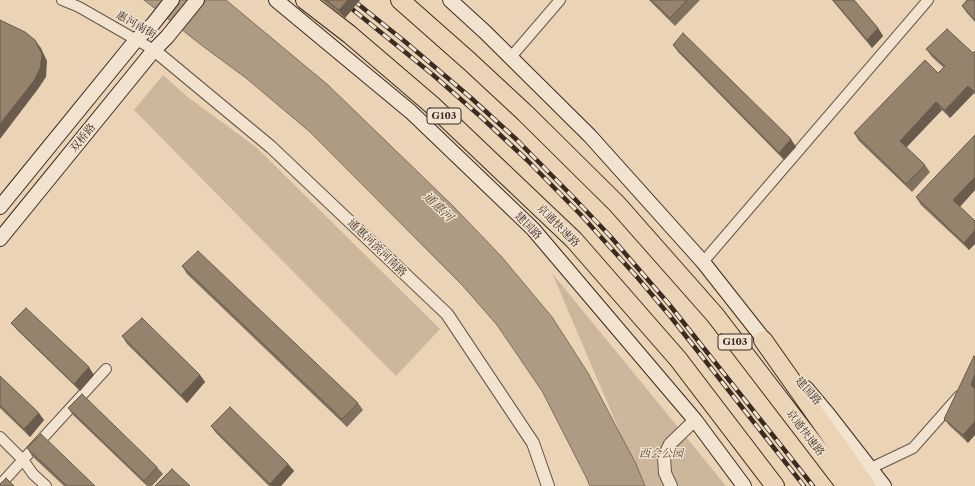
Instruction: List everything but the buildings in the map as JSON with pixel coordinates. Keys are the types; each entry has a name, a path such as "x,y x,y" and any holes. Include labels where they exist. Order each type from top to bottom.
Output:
{"highway":[{"name":"京通快速路","path":"305,0 349,34 432,105 574,240 678,359 775,486"},
{"name":"京通快速路","path":"400,0 475,66 525,113 617,204 715,315 846,486"},
{"path":"763,340 866,486"}],"main road":[{"name":"双桥路","path":"0,208 136,40 153,24 172,0"},
{"name":"双桥路","path":"0,239 154,50 197,0"},
{"name":"建国路","path":"276,0 411,112 533,229 695,420 744,486"},
{"name":"建国路","path":"450,0 511,57 590,136 703,262 763,340 828,414 884,486"}],"street":[{"name":"惠河南街","path":"62,0 79,7 154,50"},
{"path":"511,57 560,0"},
{"path":"703,262 928,0"},
{"name":"通惠河滨河南路","path":"154,50 271,147 447,314 533,443 548,486"},
{"path":"0,485 106,369"},
{"path":"871,468 913,448 959,397 961,390"},
{"path":"671,486 665,473 664,457 670,444 695,420"},
{"path":"0,438 23,460 33,474 46,486"}],"green space":[{"path":"163,75 189,98 256,147 440,329 396,376 134,110"},
{"name":"西会公园","path":"552,273 726,486 643,486"}],"water":[{"name":"通惠河","path":"144,0 226,0 328,85 453,206 501,256 552,317 588,373 636,464 645,486 590,486 542,391 497,325 463,286 310,132 246,78"}],"railway":[{"path":"341,0 432,74 481,117 527,160 581,215 670,316 804,486"},
{"path":"353,0 470,97 517,140 610,236 668,303 813,486"}]}
